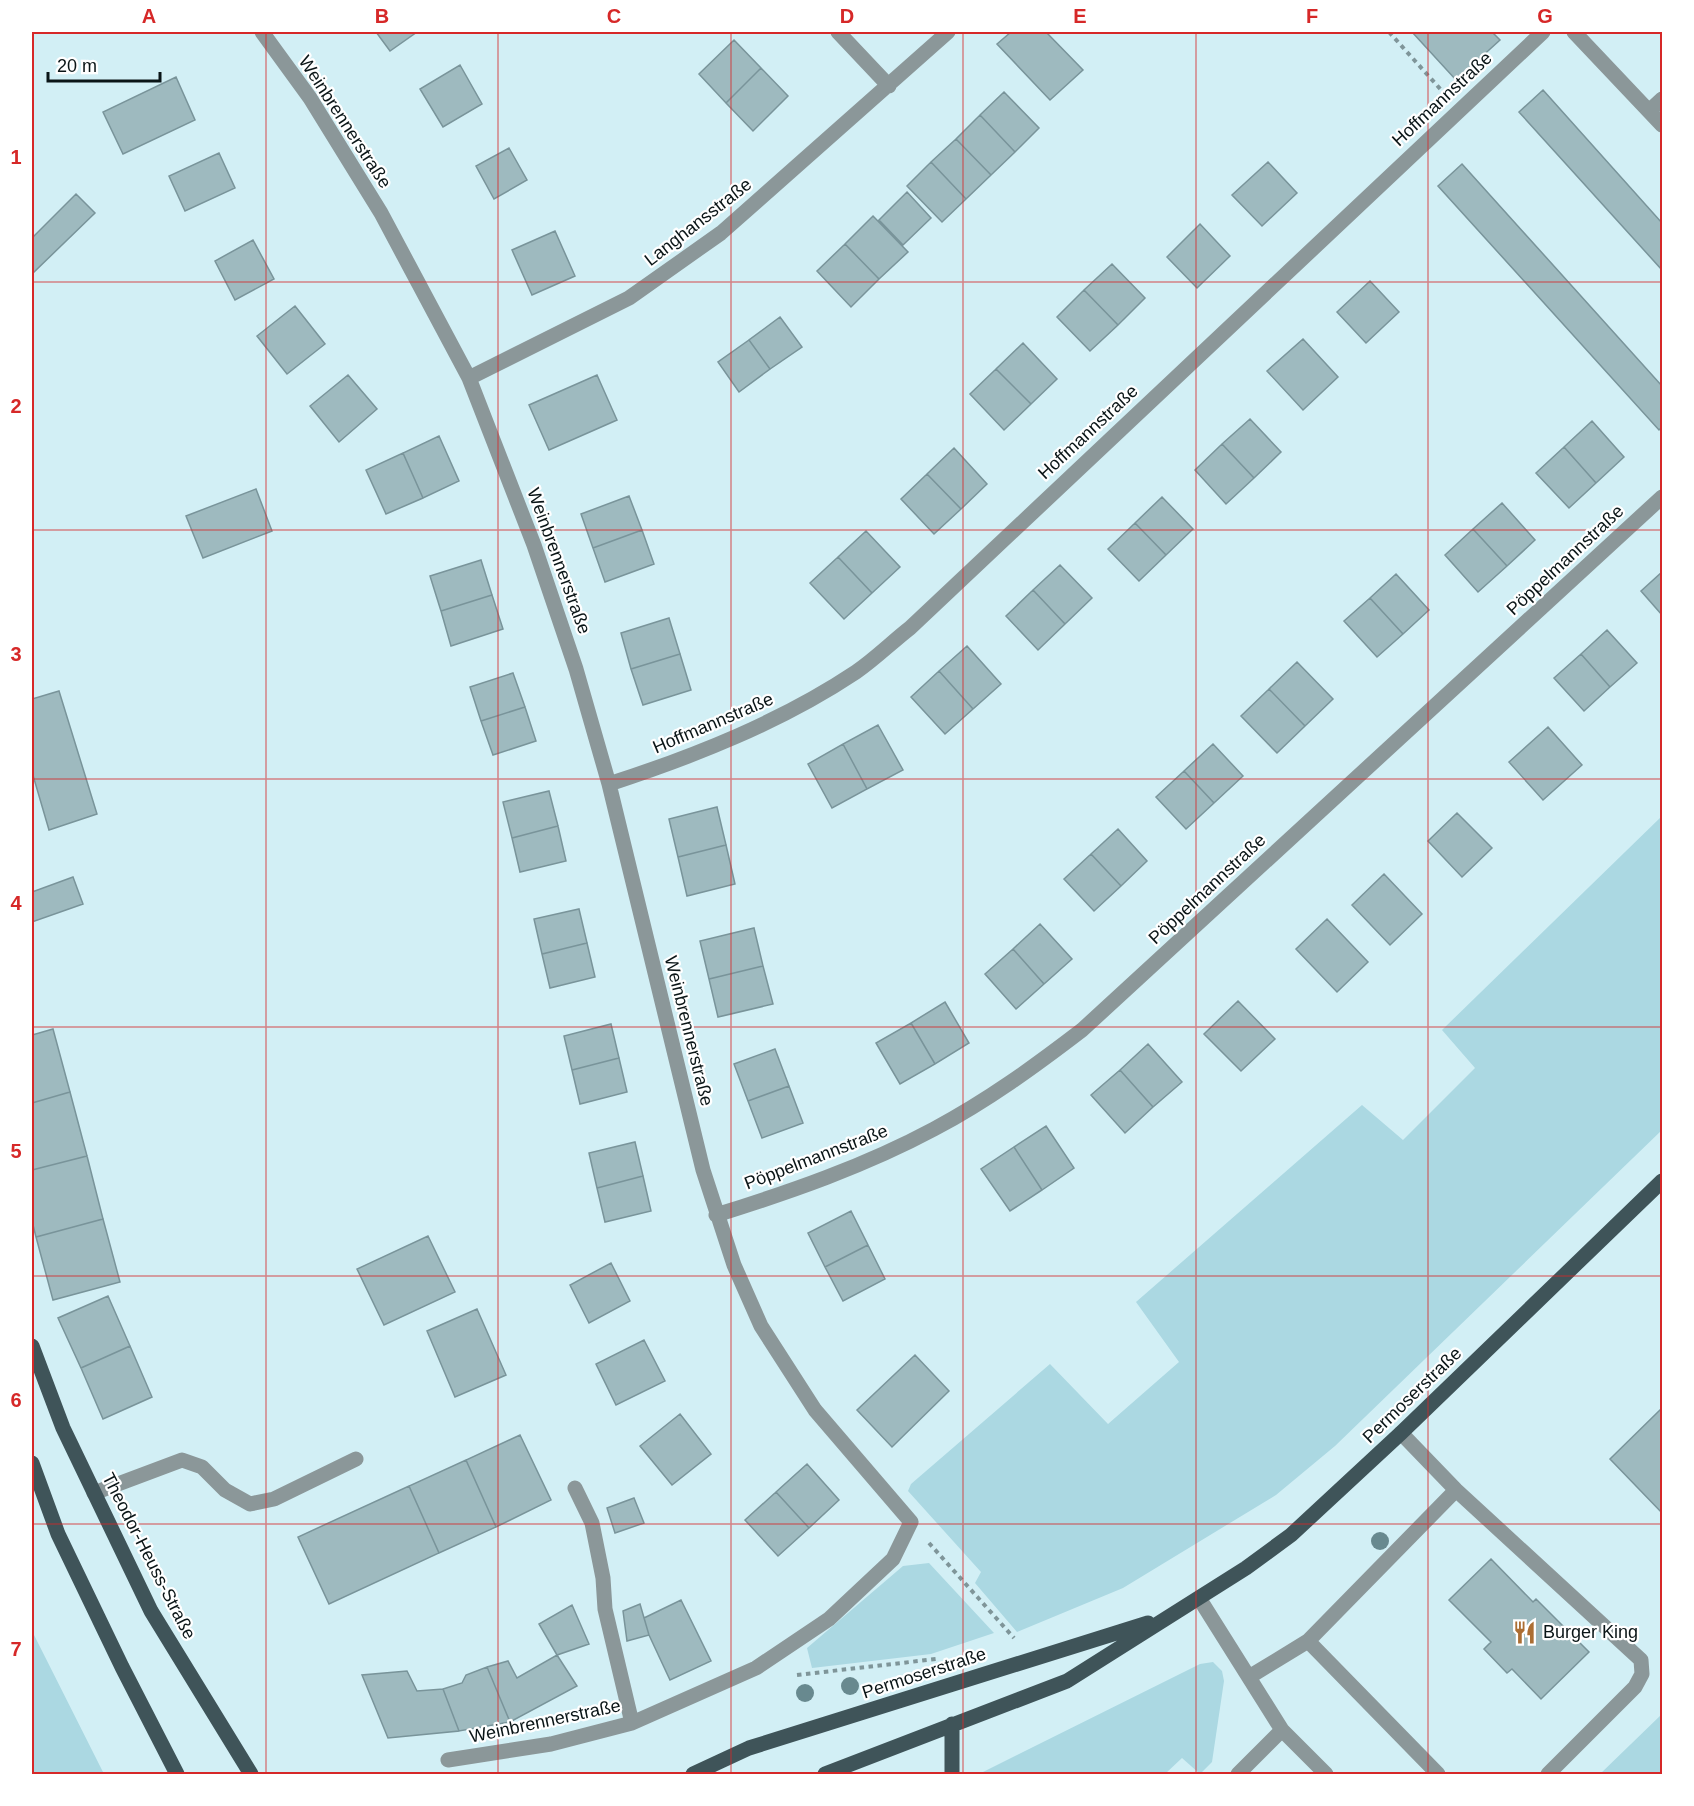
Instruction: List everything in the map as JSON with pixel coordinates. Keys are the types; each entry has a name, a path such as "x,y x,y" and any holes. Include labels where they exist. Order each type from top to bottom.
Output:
{"main road":[{"name":"Permoserstraße","path":"825,1774 1067,1681 1246,1568 1291,1535 1401,1433 1662,1181"},
{"name":"Theodor-Heuss-Straße","path":"32,1346 63,1428 151,1611 251,1774"},
{"path":"32,1463 58,1534 177,1774"},
{"name":"Permoserstraße","path":"693,1774 750,1748 976,1675 1024,1663 1170,1616"},
{"path":"952,1724 952,1774"}],"street":[{"name":"Weinbrennerstraße","path":"262,32 310,98 381,213 469,378 534,545 576,669 609,784 700,1158 716,1215 734,1265 761,1326 814,1410 911,1522 893,1559 829,1619 756,1668 632,1724 551,1744 448,1761"},
{"path":"838,32 889,86"},
{"name":"Langhansstraße","path":"469,378 629,298 721,233 948,32"},
{"name":"Hoffmannstraße","path":"609,784 665,766 760,726 858,671 910,628 1543,32"},
{"path":"1574,32 1662,125"},
{"path":"1649,111 1662,99"},
{"name":"Pöppelmannstraße","path":"716,1215 787,1193 886,1152 933,1130 1030,1071 1082,1030 1662,497"},
{"path":"1401,1433 1456,1490 1641,1660 1642,1674 1635,1687 1548,1774"},
{"path":"94,1493 182,1460 202,1467 225,1490 250,1504 274,1499 356,1459"},
{"path":"575,1488 592,1523 603,1578 604,1609 614,1642 632,1724"},
{"path":"1249,1677 1308,1641 1456,1490"},
{"path":"1199,1598 1282,1730 1326,1774"},
{"path":"1308,1641 1438,1774"},
{"path":"1238,1774 1282,1730"}],"path":[{"path":"1389,32 1459,110"},
{"path":"911,1522 1014,1639 1024,1663"},
{"path":"756,1668 767,1679 940,1658"}],"shaded area":[{"path":"1662,816 1662,1130 1335,1446 1276,1495 1123,1588 1017,1632 975,1583 981,1572 908,1491 911,1484 1050,1364 1108,1424 1179,1362 1136,1302 1362,1105 1403,1140 1475,1068 1442,1030"},
{"path":"929,1563 994,1633 931,1654 812,1668 807,1648 903,1566"},
{"path":"32,1631 104,1774 32,1774"},
{"path":"1213,1662 1222,1671 1224,1681 1212,1762 1200,1774 1182,1758 1165,1774 984,1774 983,1772 1200,1664"},
{"path":"1662,1714 1662,1774 1600,1774"}],"building":[{"path":"376,32 417,32 390,51"},
{"path":"1011,32 1046,32 1083,70 1050,100 997,44"},
{"path":"1412,32 1492,32 1500,40 1456,80"},
{"path":"734,40 761,68 726,103 699,74"},
{"path":"460,65 482,104 443,127 420,89"},
{"path":"761,68 788,96 753,131 726,103"},
{"path":"176,77 195,120 123,154 103,112"},
{"path":"1543,90 1662,223 1662,270 1519,112"},
{"path":"1004,92 1039,128 1015,152 980,115"},
{"path":"980,115 1015,152 991,175 956,139"},
{"path":"956,139 991,175 966,199 931,162"},
{"path":"509,148 527,180 494,199 476,166"},
{"path":"219,153 235,188 185,211 169,176"},
{"path":"931,162 966,199 942,222 907,186"},
{"path":"1268,162 1297,193 1262,226 1232,195"},
{"path":"1462,164 1662,386 1662,427 1659,430 1438,186"},
{"path":"907,192 931,218 903,245 879,220"},
{"path":"76,194 95,213 32,274 32,238"},
{"path":"873,216 908,252 879,279 845,244"},
{"path":"1200,224 1230,256 1197,288 1167,257"},
{"path":"555,231 575,276 532,295 512,250"},
{"path":"253,240 274,279 235,300 215,261"},
{"path":"845,244 879,279 851,307 817,271"},
{"path":"1112,264 1145,298 1118,325 1084,290"},
{"path":"1370,281 1399,312 1366,343 1337,312"},
{"path":"1084,290 1118,325 1090,351 1057,317"},
{"path":"295,306 325,344 287,374 257,336"},
{"path":"780,317 802,347 770,369 749,340"},
{"path":"1303,339 1338,377 1303,410 1267,371"},
{"path":"749,340 770,369 739,392 718,362"},
{"path":"1023,343 1057,379 1031,404 996,369"},
{"path":"996,369 1031,404 1004,430 970,394"},
{"path":"348,375 377,409 339,442 310,406"},
{"path":"597,375 617,420 549,450 529,405"},
{"path":"1250,419 1281,452 1254,478 1222,444"},
{"path":"1592,421 1624,457 1596,483 1564,447"},
{"path":"439,436 459,481 423,498 403,453"},
{"path":"1222,444 1254,478 1226,504 1195,470"},
{"path":"1564,447 1596,483 1569,508 1536,473"},
{"path":"954,448 987,484 961,509 927,474"},
{"path":"403,453 423,498 386,514 366,470"},
{"path":"927,474 961,509 934,534 901,499"},
{"path":"256,489 272,531 203,558 186,516"},
{"path":"629,496 642,530 593,548 581,514"},
{"path":"1162,497 1193,529 1166,555 1135,523"},
{"path":"1502,503 1535,540 1507,566 1473,529"},
{"path":"1135,523 1166,555 1139,581 1108,549"},
{"path":"1473,529 1507,566 1478,592 1445,555"},
{"path":"642,530 654,564 605,582 593,548"},
{"path":"866,531 900,567 872,593 838,557"},
{"path":"838,557 872,593 844,619 810,583"},
{"path":"481,560 492,595 441,611 430,576"},
{"path":"1060,565 1092,598 1065,624 1033,590"},
{"path":"1662,572 1662,615 1641,591"},
{"path":"1396,574 1429,610 1403,634 1370,598"},
{"path":"1033,590 1065,624 1038,650 1006,616"},
{"path":"492,595 503,629 451,646 441,611"},
{"path":"1370,598 1403,634 1377,657 1344,621"},
{"path":"669,618 680,654 631,669 621,633"},
{"path":"1607,630 1637,663 1610,687 1581,654"},
{"path":"967,646 1001,684 973,709 939,671"},
{"path":"680,654 691,690 643,705 631,669"},
{"path":"1581,654 1610,687 1584,711 1554,678"},
{"path":"1297,662 1333,699 1305,726 1269,689"},
{"path":"939,671 973,709 945,734 911,697"},
{"path":"513,673 525,707 481,721 470,687"},
{"path":"1269,689 1305,726 1277,753 1241,716"},
{"path":"59,691 97,814 49,830 32,772 32,699"},
{"path":"525,707 536,741 493,755 481,721"},
{"path":"878,725 903,770 867,789 843,744"},
{"path":"1548,727 1582,765 1543,800 1509,762"},
{"path":"843,744 867,789 832,808 808,764"},
{"path":"1213,744 1243,776 1214,803 1184,771"},
{"path":"1184,771 1214,803 1186,829 1156,797"},
{"path":"549,791 558,826 512,838 503,802"},
{"path":"717,807 726,845 678,857 669,819"},
{"path":"1457,813 1492,848 1462,877 1428,841"},
{"path":"558,826 566,861 520,872 512,838"},
{"path":"1118,829 1147,861 1121,886 1091,854"},
{"path":"726,845 735,884 687,896 678,857"},
{"path":"1091,854 1121,886 1094,911 1064,879"},
{"path":"1384,874 1422,914 1390,945 1352,905"},
{"path":"73,877 83,904 32,922 32,892"},
{"path":"579,909 587,943 542,954 534,919"},
{"path":"1327,919 1368,962 1337,992 1296,949"},
{"path":"1040,924 1072,959 1044,984 1013,949"},
{"path":"754,928 763,966 709,979 700,941"},
{"path":"587,943 595,977 550,988 542,954"},
{"path":"1013,949 1044,984 1016,1009 985,974"},
{"path":"763,966 773,1004 718,1017 709,979"},
{"path":"1238,1001 1275,1039 1241,1071 1204,1034"},
{"path":"945,1002 969,1043 935,1064 911,1023"},
{"path":"911,1023 935,1064 900,1084 876,1043"},
{"path":"611,1024 619,1058 572,1070 564,1036"},
{"path":"53,1029 70,1092 32,1103 32,1035"},
{"path":"1148,1044 1182,1082 1153,1107 1120,1070"},
{"path":"775,1049 789,1086 748,1101 734,1064"},
{"path":"619,1058 627,1092 580,1104 572,1070"},
{"path":"1120,1070 1153,1107 1125,1133 1091,1095"},
{"path":"789,1086 803,1123 762,1138 748,1101"},
{"path":"70,1092 87,1156 32,1170 32,1103"},
{"path":"1046,1126 1074,1168 1042,1190 1014,1147"},
{"path":"635,1142 643,1176 597,1188 589,1153"},
{"path":"1014,1147 1042,1190 1010,1211 981,1169"},
{"path":"87,1156 103,1219 36,1237 32,1221 32,1170"},
{"path":"643,1176 651,1211 605,1222 597,1188"},
{"path":"851,1211 868,1245 825,1267 808,1233"},
{"path":"103,1219 120,1282 53,1300 36,1237"},
{"path":"428,1236 455,1292 384,1325 357,1269"},
{"path":"868,1245 885,1279 843,1301 825,1267"},
{"path":"611,1263 630,1301 589,1323 570,1285"},
{"path":"108,1296 130,1346 81,1368 58,1318"},
{"path":"477,1309 506,1375 455,1397 427,1331"},
{"path":"644,1340 665,1381 616,1405 596,1364"},
{"path":"130,1346 152,1397 103,1419 81,1368"},
{"path":"915,1355 949,1391 892,1447 857,1410"},
{"path":"1662,1408 1662,1513 1610,1459"},
{"path":"680,1414 711,1454 672,1485 640,1446"},
{"path":"520,1435 551,1500 496,1527 466,1460"},
{"path":"466,1460 496,1527 439,1553 409,1486"},
{"path":"807,1464 839,1500 809,1528 776,1492"},
{"path":"409,1486 439,1553 329,1604 298,1537"},
{"path":"776,1492 809,1528 778,1556 745,1520"},
{"path":"634,1498 644,1523 615,1533 607,1508"},
{"name":"Burger King","path":"1491,1559 1533,1602 1536,1599 1589,1652 1541,1699 1512,1669 1507,1673 1484,1649 1491,1642 1449,1600"},
{"path":"681,1600 711,1661 670,1680 649,1635 644,1618"},
{"path":"640,1604 649,1635 627,1641 623,1611"},
{"path":"572,1605 589,1644 557,1655 539,1624"},
{"path":"557,1655 577,1686 510,1722 487,1667 508,1661 517,1678"},
{"path":"487,1667 510,1722 459,1731 443,1689 462,1683 466,1675"},
{"path":"407,1671 417,1691 443,1689 459,1731 388,1738 362,1675"}],"place":[{"name":"Burger King","path":"1525,1632"}]}
